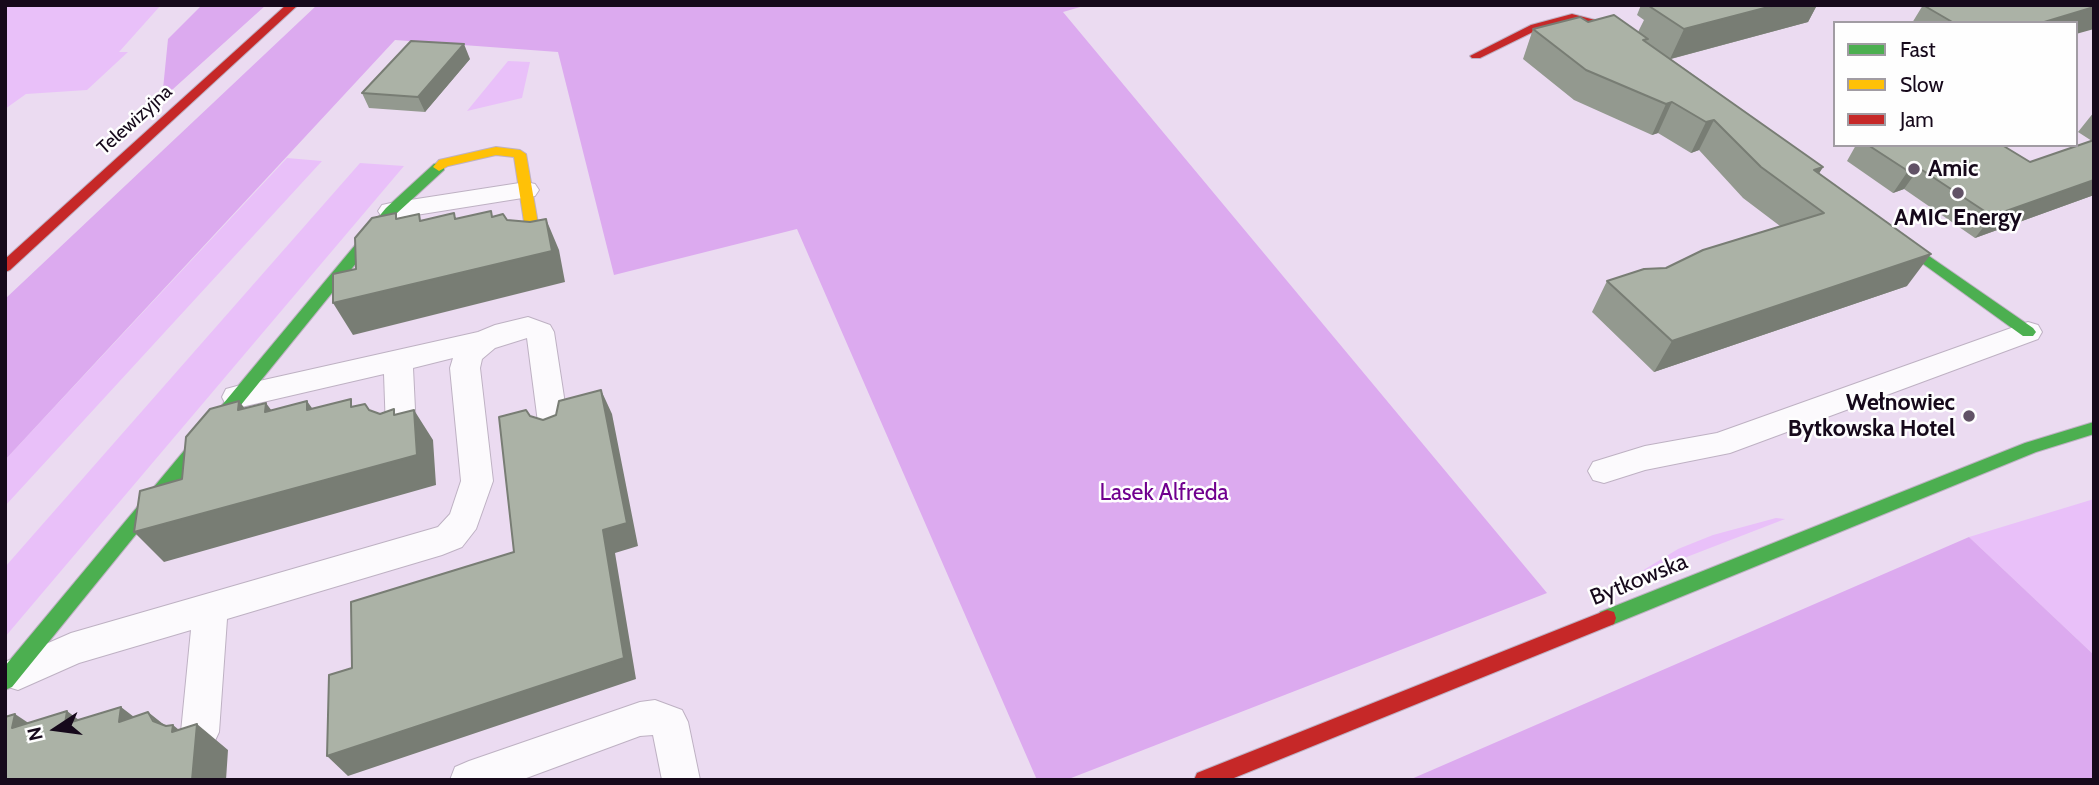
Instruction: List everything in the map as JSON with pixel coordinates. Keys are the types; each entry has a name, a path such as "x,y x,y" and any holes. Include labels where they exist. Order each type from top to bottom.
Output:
{"street":[{"name":"Telewizyjna","path":"5,267 293,5"},
{"path":"1476,56 1535,27 1572,17 1595,23 1646,58"},
{"path":"5,681 391,211 444,163 496,151 520,154 534,242"},
{"path":"391,211 526,190"},
{"path":"1868,217 2028,331"},
{"path":"237,397 485,341 528,327 540,332 554,430"},
{"path":"1604,471 1645,458 1719,445 2028,331"},
{"path":"5,681 39,662 71,649 450,537 464,520 477,481 465,368 470,354 485,341"},
{"path":"398,360 401,430"},
{"name":"Bytkowska","path":"1204,780 1972,470 2031,447 2094,428"},
{"path":"200,732 210,609"},
{"path":"469,780 640,719 655,717 668,722 681,780"}],"shaded area":[{"path":"5,5 161,5 119,52 128,52 87,90 26,94 5,109"},
{"path":"508,61 530,62 522,98 467,111"},
{"path":"287,158 322,161 5,506 5,460"},
{"path":"360,163 404,166 5,637 5,567"},
{"path":"2094,499 2094,655 1969,537"},
{"path":"1776,518 1785,519 1635,577 1678,549 1713,535"}],"green space":[{"path":"202,5 266,5 162,99 168,39"},
{"name":"Lasek Alfreda","path":"317,5 1087,5 1063,12 1547,593 1066,780 1037,780 797,229 614,275 558,52 395,40 5,460 5,299"},
{"path":"1969,537 2094,655 2094,780 1409,780"}],"building":[{"path":"1776,5 1684,29 1649,6"},
{"path":"1923,5 2094,5 2048,21 1951,21"},
{"path":"1614,15 1648,39 1643,40 1823,167 1814,170 1931,254 1672,341 1607,281 1644,269 1666,268 1703,250 1824,213 1761,167 1714,120 1706,122 1672,102 1666,104 1586,70 1533,29 1580,17 1588,22"},
{"path":"411,41 464,44 418,97 362,93"},
{"path":"2094,140 2094,180 1992,216 1919,168 1908,171 1871,147 2005,147 2030,162"},
{"path":"491,211 492,217 503,214 507,220 530,222 546,219 552,251 333,303 333,274 356,269 355,238 372,218 396,213 396,219 419,214 420,221 454,213 455,219"},
{"path":"601,390 627,523 603,530 624,658 327,756 329,675 352,668 351,602 514,552 499,417 526,410 530,416 543,420 556,415 559,401"},
{"path":"351,399 351,407 365,404 369,410 380,414 394,409 394,415 414,410 417,455 134,532 140,491 182,479 186,437 210,409 239,401 238,410 266,403 265,412 307,401 307,410"},
{"path":"121,707 119,722 148,712 153,721 166,726 173,725 172,732 197,724 192,780 5,780 5,717 15,714 12,728 67,711 65,724"}],"traffic: fast":[{"path":"5,681 391,211 439,167"},
{"path":"1884,229 2028,332"},
{"path":"1607,618 2031,447 2094,428"}],"traffic: slow":[{"path":"439,167 444,163 496,151 520,154 534,241"}],"traffic: jam":[{"path":"5,267 293,5"},
{"path":"1476,56 1535,27 1572,17 1595,23 1636,51"},
{"path":"1204,780 1607,618"}],"place":[{"name":"Amic","path":"1914,169"},
{"name":"AMIC Energy","path":"1958,193"},
{"name":"Wełnowiec Bytkowska Hotel","path":"1969,416"}]}
